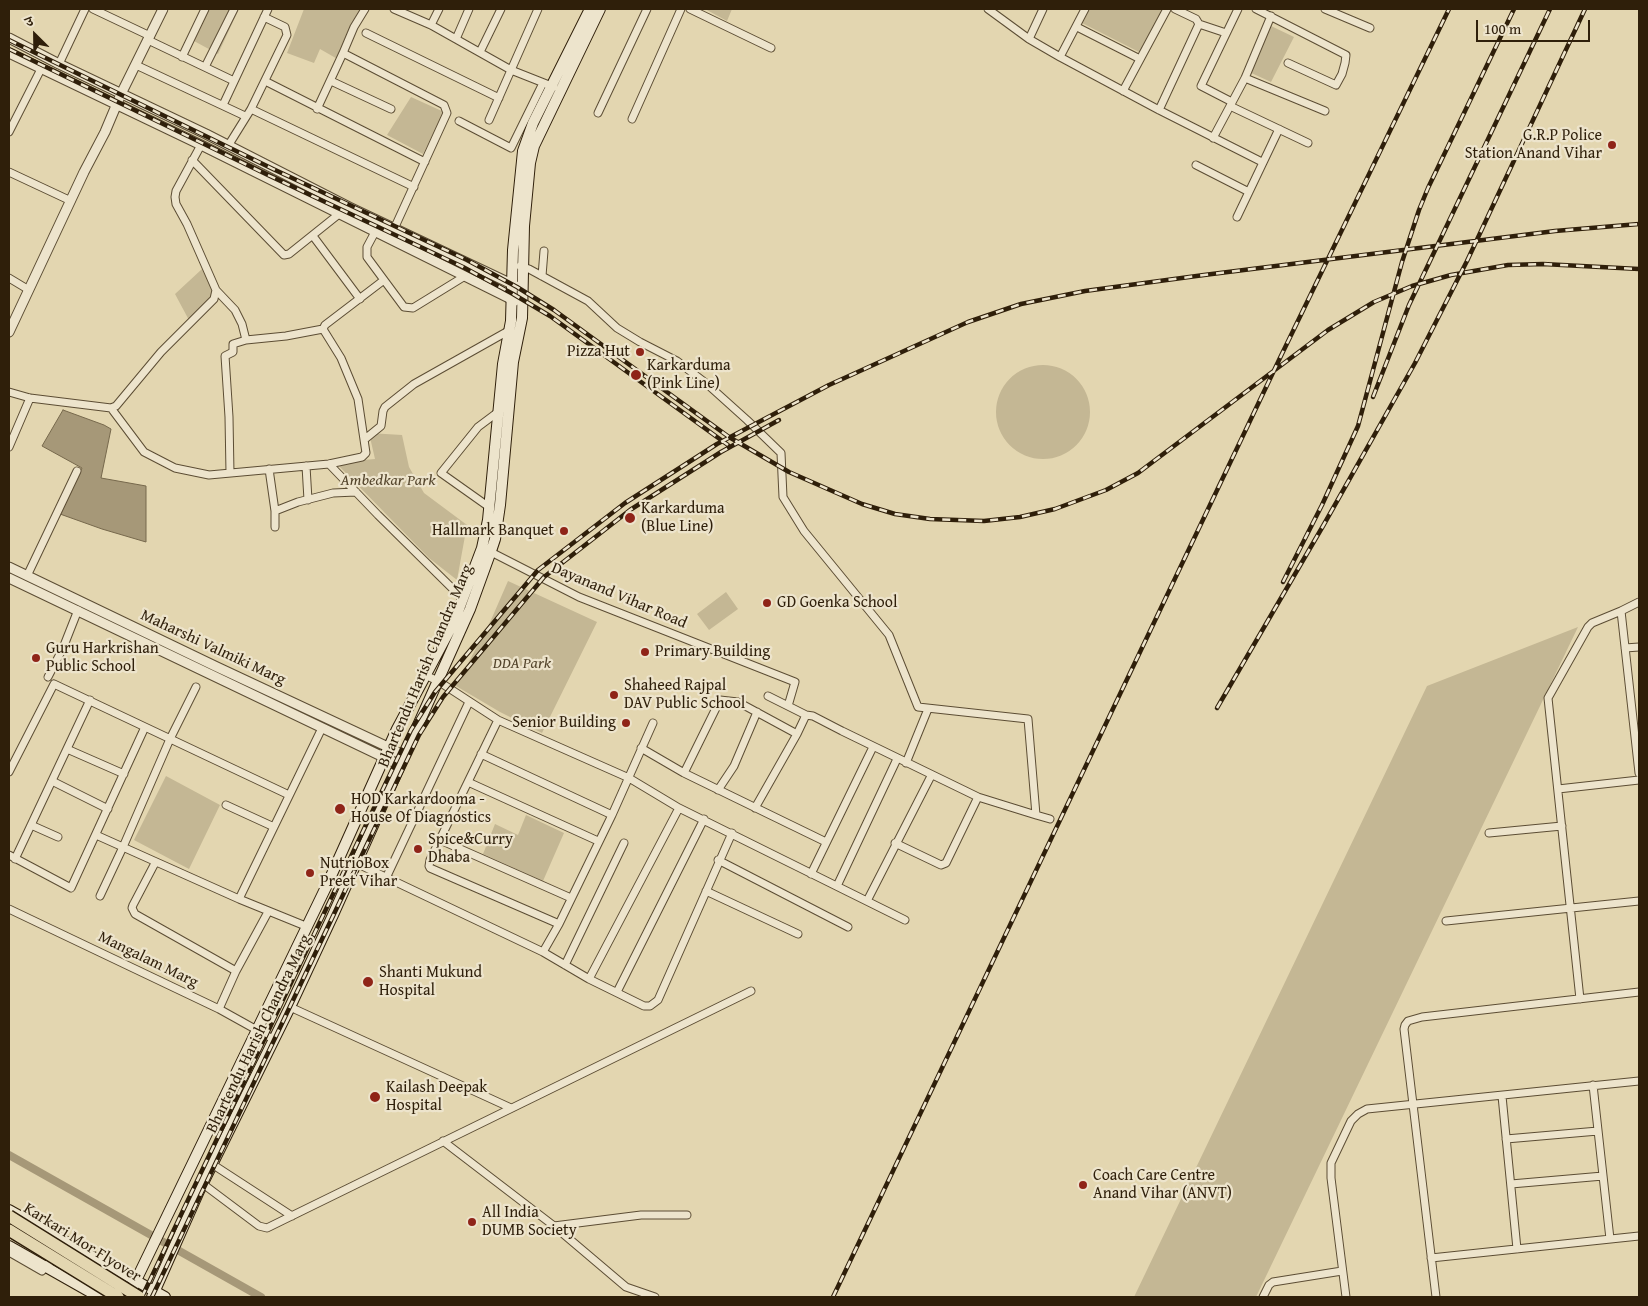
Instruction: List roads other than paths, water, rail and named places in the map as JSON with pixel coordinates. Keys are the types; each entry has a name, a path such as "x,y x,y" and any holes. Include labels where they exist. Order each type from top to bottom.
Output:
{"main road":[{"name":"Bhartendu Harish Chandra Marg","path":"154,1294 201,1187 290,1007 470,609 487,550 489,507 503,364 510,330 522,151 533,123 590,9"},
{"name":"Bhartendu Harish Chandra Marg","path":"137,1281 182,1184 308,927 388,747 454,622 462,598 487,550 495,539 500,505 513,362 522,318 524,226 530,163 552,86 600,9"},
{"path":"9,1210 137,1281 154,1294 165,1297"},
{"name":"Karkari Mor Flyover","path":"9,1216 139,1297"},
{"name":"Karkari Mor Flyover","path":"9,1230 118,1297"},
{"path":"9,1246 99,1297"},
{"path":"128,1297 137,1281"},
{"path":"75,1284 84,1297"}],"street":[{"path":"59,64 85,9"},
{"path":"93,9 234,81"},
{"path":"9,332 163,9"},
{"path":"182,56 205,9"},
{"path":"205,67 234,9"},
{"path":"223,105 268,9"},
{"path":"318,109 354,27 366,9"},
{"path":"397,9 431,25 511,70 552,86 511,148 459,121"},
{"path":"431,25 439,9"},
{"path":"456,39 469,9"},
{"path":"480,52 501,9"},
{"path":"489,120 538,9"},
{"path":"598,113 647,9"},
{"path":"632,119 681,9"},
{"path":"690,9 771,48"},
{"path":"1029,38 1043,9"},
{"path":"1060,57 1085,9"},
{"path":"1123,91 1167,9"},
{"path":"1175,9 1196,19 1199,24 1226,34"},
{"path":"1238,9 1201,86 1231,104 1308,143"},
{"path":"1256,9 1346,55 1346,63 1336,85 1288,63"},
{"path":"992,10 1029,38 1060,57 1262,162"},
{"path":"1330,10 1370,28"},
{"path":"1213,138 1245,78 1270,16"},
{"path":"228,146 251,109 288,32 281,24 264,17"},
{"path":"1159,110 1199,24"},
{"path":"1077,27 1140,59"},
{"path":"366,33 499,98"},
{"path":"9,38 206,134 394,229 523,289"},
{"path":"9,53 201,145 522,304"},
{"path":"343,53 444,105 446,113 394,229"},
{"path":"136,65 245,116"},
{"path":"9,132 41,68"},
{"path":"1245,78 1325,111"},
{"path":"264,81 425,162"},
{"path":"331,81 391,109"},
{"path":"251,109 414,187"},
{"path":"1237,217 1279,129"},
{"path":"201,145 176,191 176,204 187,224 216,290 235,310 242,324 246,340"},
{"path":"192,160 282,254 289,254 339,214"},
{"path":"1196,165 1249,192"},
{"path":"9,172 71,200"},
{"path":"375,232 366,252 367,257 404,307 410,308 465,276"},
{"path":"313,236 360,299"},
{"path":"542,276 544,251"},
{"path":"513,264 542,276 588,301 617,328 632,338 677,361 714,390 781,453 783,497 804,531 889,635 918,708 1028,719 1036,815"},
{"path":"9,278 29,290"},
{"path":"230,473 225,356 233,352 233,344 246,340 286,336 323,329 325,325 384,280"},
{"path":"9,392 30,398 111,408 119,402 161,352 211,302 216,290"},
{"path":"111,408 144,452 176,468 209,475 356,460 366,453 358,399 341,358 323,329"},
{"path":"364,439 381,426 385,408 414,384 510,330"},
{"path":"9,447 30,398"},
{"path":"489,507 441,473 478,427 498,412"},
{"path":"329,464 462,598"},
{"path":"306,466 308,500"},
{"path":"269,469 275,511 275,527"},
{"path":"27,576 77,472"},
{"path":"275,511 333,493 356,492"},
{"name":"Dayanand Vihar Road","path":"487,550 580,598 795,682 788,706"},
{"name":"Maharshi Valmiki Marg","path":"9,567 388,747 402,760"},
{"name":"Maharshi Valmiki Marg","path":"9,578 384,757 402,760"},
{"path":"1580,999 1548,698 1588,627 1592,623 1639,602"},
{"path":"48,677 63,648 78,610"},
{"path":"1621,611 1639,773"},
{"path":"1625,648 1639,647"},
{"path":"425,676 438,681 498,720 629,778 679,808 732,832 811,874 905,920"},
{"path":"9,772 54,684 289,794"},
{"path":"100,896 170,739 196,687"},
{"path":"768,696 806,715 813,716 978,798 1050,819"},
{"path":"90,700 31,824 12,857 71,888 145,727"},
{"path":"684,773 720,700 738,702 797,734"},
{"path":"386,878 469,702"},
{"path":"906,763 928,708"},
{"path":"718,790 734,766 757,712"},
{"path":"755,808 806,715"},
{"path":"498,720 430,860 430,868 559,924"},
{"path":"543,952 559,924 612,815 653,723"},
{"path":"239,899 322,728"},
{"path":"811,874 873,747"},
{"path":"641,748 684,773 826,842"},
{"path":"67,749 124,774"},
{"path":"481,754 612,815"},
{"path":"837,886 897,759"},
{"path":"867,901 931,776"},
{"path":"52,780 108,809"},
{"path":"1558,789 1639,780"},
{"path":"468,782 598,841"},
{"path":"896,843 941,865 946,863 978,798"},
{"path":"226,805 274,828"},
{"path":"589,979 679,808"},
{"path":"617,992 704,819"},
{"path":"31,824 58,837"},
{"path":"1488,833 1562,826"},
{"path":"356,863 543,952 589,979 644,1006 650,1006 658,1000 718,860 732,832"},
{"path":"96,835 155,863 268,912 308,927"},
{"path":"440,840 571,898"},
{"path":"565,965 624,843"},
{"path":"718,860 848,927"},
{"path":"155,863 133,904 132,908 135,914 236,971"},
{"path":"706,891 798,934"},
{"path":"1446,921 1639,901"},
{"name":"Mangalam Marg","path":"9,908 219,1009 257,1032 273,1039"},
{"path":"219,1009 236,971 268,912"},
{"path":"201,1187 262,1227 271,1226 751,991"},
{"path":"1436,1297 1404,1029 1408,1021 1422,1017 1639,992"},
{"path":"290,1007 511,1108"},
{"path":"1346,1297 1331,1163 1351,1121 1358,1114 1367,1110 1639,1080"},
{"path":"1593,1086 1610,1239"},
{"path":"1502,1096 1517,1249"},
{"path":"1506,1139 1598,1131"},
{"path":"443,1142 554,1226 626,1287 655,1297"},
{"path":"212,1164 292,1216"},
{"path":"1511,1184 1603,1176"},
{"path":"554,1226 641,1215 687,1214"},
{"path":"1432,1258 1639,1236"},
{"path":"9,1252 42,1271 56,1252 58,1237"},
{"path":"1263,1297 1273,1282 1342,1271"}],"waterway":[{"path":"9,1155 261,1297"}],"railway":[{"path":"833,1297 1279,360 1449,9"},
{"path":"1283,582 1322,505 1358,426 1402,262 1419,210 1514,9"},
{"path":"1373,397 1409,305 1550,9"},
{"path":"1217,708 1415,363 1467,261 1585,9"},
{"path":"9,40 273,169 467,260 517,287 554,310 729,437 789,472 862,504 895,514 930,519 984,521 1020,517 1055,509 1106,490 1138,473 1328,330 1374,302 1412,286 1451,275 1508,265 1543,264 1639,269"},
{"path":"9,49 270,176 463,267 513,294 550,316 728,445"},
{"path":"142,1297 411,730 435,692 538,570 625,503 717,444 829,385 968,322 1021,304 1085,291 1204,275 1555,231 1639,224"},
{"path":"152,1297 419,735 443,697 544,577 630,510 721,452 779,420"}],"place":[{"name":"G.R.P Police Station Anand Vihar","path":"1612,145"},
{"name":"Pizza Hut","path":"640,352"},
{"name":"Karkarduma (Pink Line)","path":"636,375"},
{"name":"Karkarduma (Blue Line)","path":"630,518"},
{"name":"Hallmark Banquet","path":"564,531"},
{"name":"GD Goenka School","path":"767,603"},
{"name":"Primary Building","path":"645,652"},
{"name":"Guru Harkrishan Public School","path":"36,658"},
{"name":"Shaheed Rajpal DAV Public School","path":"614,695"},
{"name":"Senior Building","path":"626,723"},
{"name":"HOD Karkardooma - House Of Diagnostics","path":"340,809"},
{"name":"Spice&Curry Dhaba","path":"418,849"},
{"name":"NutrioBox Preet Vihar","path":"310,873"},
{"name":"Shanti Mukund Hospital","path":"368,982"},
{"name":"Kailash Deepak Hospital","path":"375,1097"},
{"name":"Coach Care Centre Anand Vihar (ANVT)","path":"1083,1185"},
{"name":"All India DUMB Society","path":"472,1222"}],"park label":[{"name":"Ambedkar Park","path":"388,481"},
{"name":"DDA Park","path":"522,664"}]}
